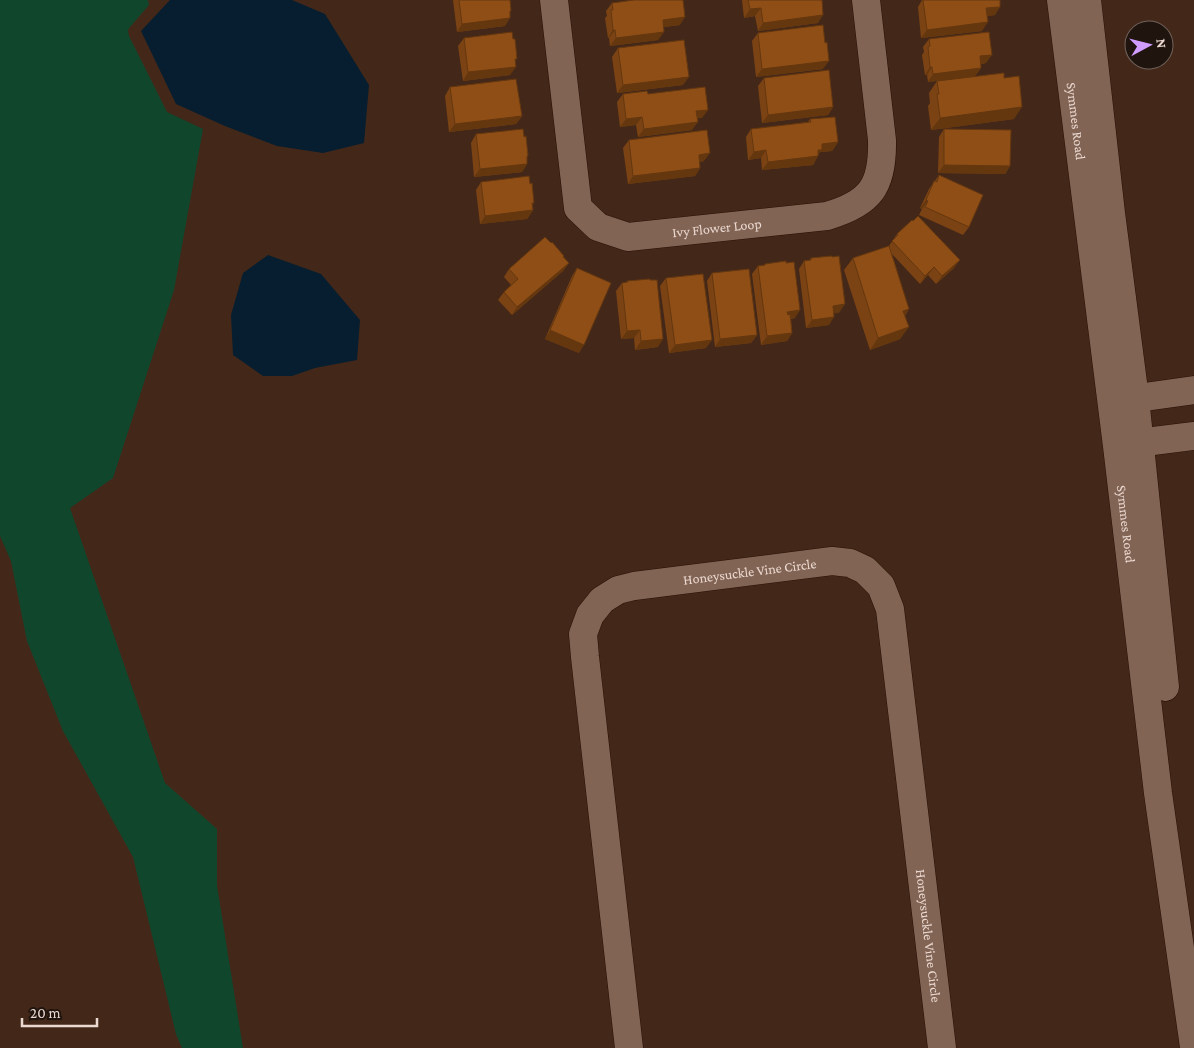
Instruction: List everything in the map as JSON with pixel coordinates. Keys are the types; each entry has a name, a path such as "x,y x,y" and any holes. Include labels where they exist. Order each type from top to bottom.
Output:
{"street":[{"name":"Ivy Flower Loop","path":"554,0 578,208 598,227 628,237 827,216 845,211 860,202 872,191 879,176 882,159 882,140 866,0"},
{"name":"Symmes Road","path":"1061,0 1123,400 1176,798 1194,1002"},
{"name":"Symmes Road","path":"1087,0 1111,213 1123,400"},
{"path":"1123,400 1194,390"},
{"path":"1128,444 1194,436"},
{"name":"Symmes Road","path":"1128,444 1158,793 1194,1047"},
{"name":"Honeysuckle Vine Circle","path":"629,1048 585,657 584,634 590,615 602,600 618,590 634,586 832,561 850,563 865,570 881,586 890,609 942,1048"}],"green space":[{"path":"0,0 148,0 149,5 128,30 129,36 167,112 203,129 174,290 113,478 70,508 165,783 217,829 217,886 243,1048 182,1048 176,1034 133,857 63,731 27,641 11,561 0,536"}],"water":[{"path":"170,0 292,0 325,14 369,85 364,143 323,153 277,146 176,104 141,31"},
{"path":"268,255 321,274 360,320 357,360 315,368 292,376 263,376 233,355 231,315 243,273"}],"building":[{"path":"459,0 510,0 510,18 462,24"},
{"path":"634,0 683,0 685,17 663,20 664,32 616,38 615,30 613,30 612,3"},
{"path":"748,0 822,0 823,15 763,23 761,8 750,9"},
{"path":"923,0 1000,0 1000,7 986,8 988,22 927,30"},
{"path":"823,25 829,61 762,69 758,33"},
{"path":"512,32 513,39 515,39 516,67 468,72 464,38"},
{"path":"989,32 992,55 980,56 981,68 933,74 932,67 930,67 929,39"},
{"path":"684,40 689,77 623,85 618,48"},
{"path":"829,70 833,107 768,115 764,78"},
{"path":"1004,73 1004,78 1019,76 1022,107 940,118 937,81"},
{"path":"516,79 522,116 455,124 450,87"},
{"path":"705,87 708,110 696,111 698,122 644,129 642,117 626,119 623,94 647,91 648,94"},
{"path":"835,117 838,142 822,144 822,150 818,150 818,156 768,162 766,150 754,152 751,129 811,122 810,119"},
{"path":"523,129 524,137 526,136 527,164 480,169 476,134"},
{"path":"944,129 1011,130 1010,166 944,165"},
{"path":"707,130 710,153 699,155 700,168 633,176 629,140"},
{"path":"939,175 983,195 969,227 925,207 934,181 937,182"},
{"path":"529,176 530,184 532,183 533,210 485,216 481,182"},
{"path":"918,216 960,260 942,276 934,267 925,276 892,241 897,234"},
{"path":"545,237 552,242 569,263 517,307 504,292 518,279 509,269"},
{"path":"889,246 909,309 903,311 909,327 878,338 853,258"},
{"path":"839,256 845,304 833,306 834,317 812,320 804,261 811,260 811,258"},
{"path":"786,261 786,263 794,262 800,310 787,312 788,315 790,314 792,333 767,336 758,266"},
{"path":"577,268 611,283 584,345 550,330"},
{"path":"749,269 757,335 720,339 712,273"},
{"path":"703,274 712,340 675,345 666,278"},
{"path":"650,279 657,280 663,339 641,341 640,330 627,331 622,283"}]}
